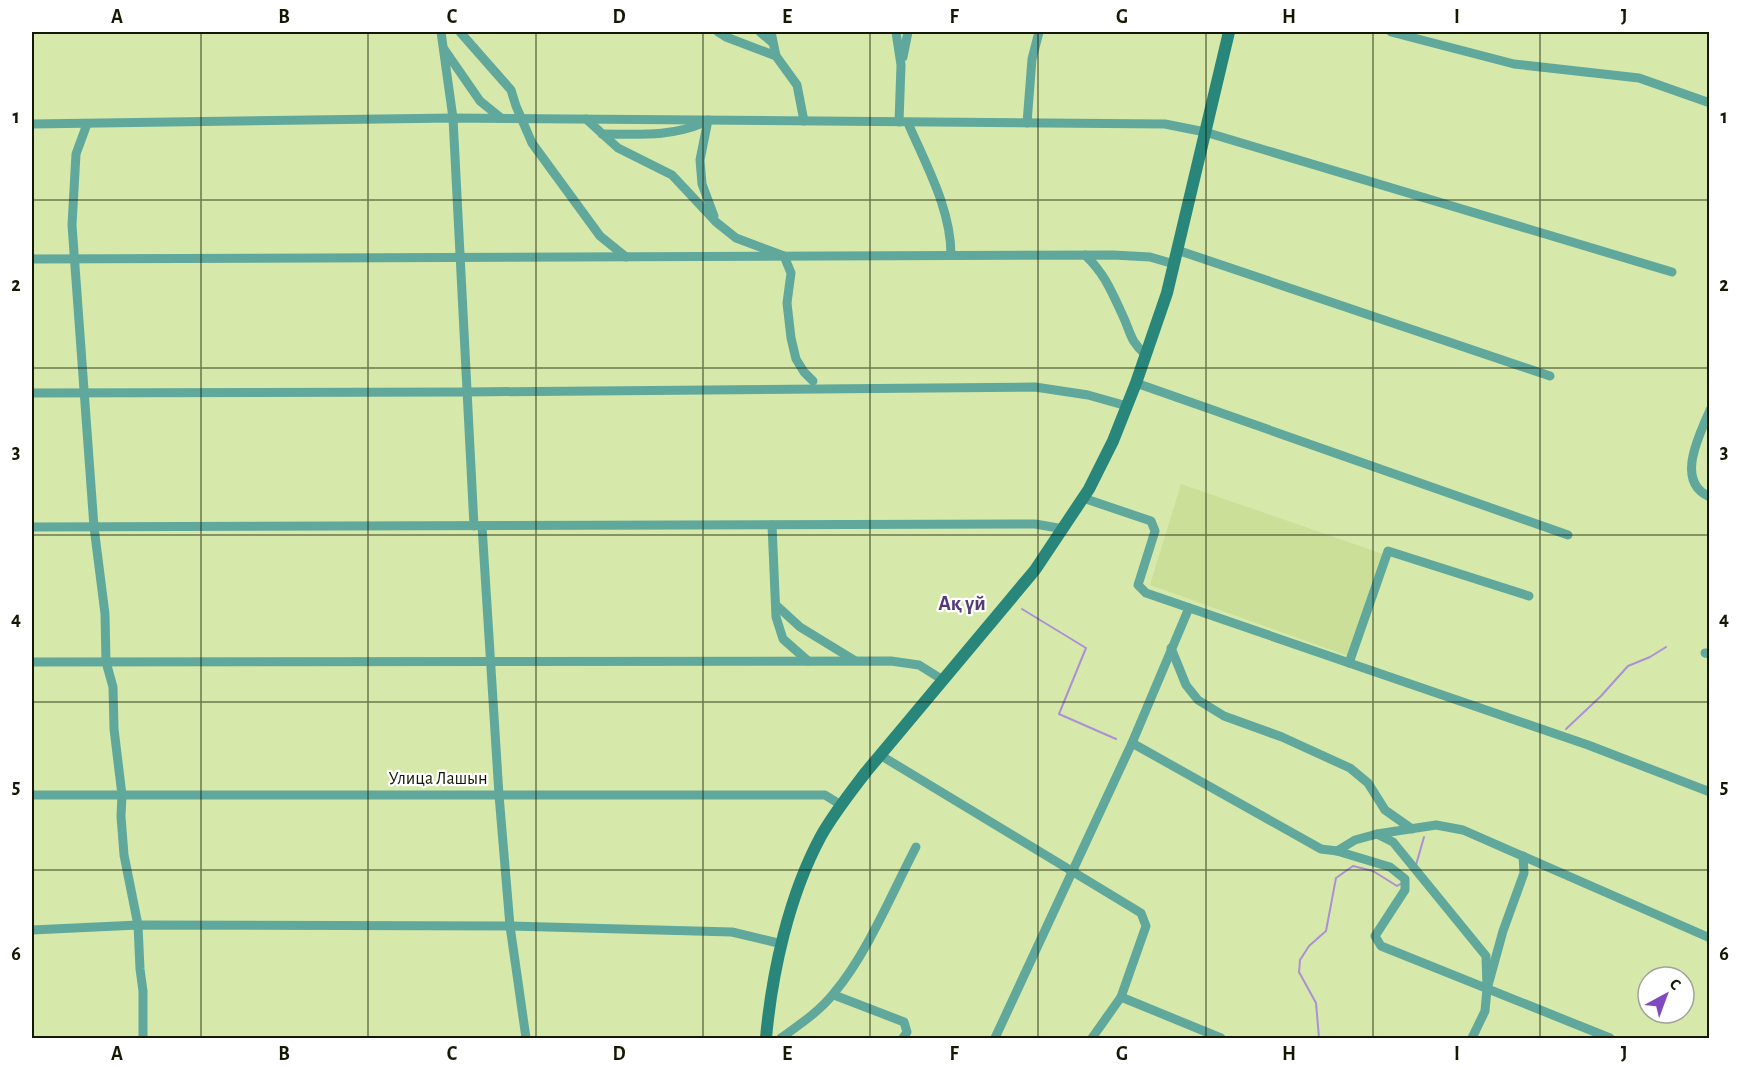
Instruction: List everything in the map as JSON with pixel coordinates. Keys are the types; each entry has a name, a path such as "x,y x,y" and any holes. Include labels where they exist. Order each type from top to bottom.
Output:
{"main road":[{"path":"766,1038 782,944 805,873 821,837 841,805 880,755 1035,570 1083,498 1113,441 1167,293 1229,32"}],"street":[{"path":"441,32 453,118 467,392 510,926 526,1038"},
{"path":"460,32 511,90 532,143 600,236 626,257"},
{"path":"718,32 726,38 776,56"},
{"path":"760,32 773,43"},
{"path":"771,32 776,56 797,85 804,121"},
{"path":"896,32 901,66 904,123 943,207 951,235 951,255"},
{"path":"901,66 908,32"},
{"path":"1027,123 1032,59 1038,32"},
{"path":"1391,32 1514,64 1639,78 1710,103"},
{"path":"443,47 480,101 501,118"},
{"path":"32,124 501,118 522,120 1165,124 1205,132 1672,272"},
{"path":"586,119 618,148 672,176 716,222 735,238 784,256 791,273 786,303 791,338 796,359 813,381"},
{"path":"602,134 665,134 686,130 708,120"},
{"path":"708,120 700,160 702,184 716,222"},
{"path":"87,124 76,154 72,225 93,527 105,614 106,662 113,687 114,729 122,795 124,855 138,925 143,991 142,1038"},
{"path":"735,238 745,256"},
{"path":"1177,250 1550,376"},
{"path":"1085,255 1100,270 1124,317 1134,344 1145,354"},
{"path":"32,259 1085,255 1150,257 1174,264"},
{"path":"1136,383 1568,535"},
{"path":"32,393 1035,387 1088,395 1127,406"},
{"path":"1710,410 1692,457 1692,480 1703,495 1710,497"},
{"path":"1083,498 1151,521 1155,531 1138,585 1146,593 1588,744 1710,792"},
{"path":"32,527 1035,524 1064,529"},
{"path":"772,525 776,617 783,639 808,661"},
{"path":"1349,663 1388,551 1529,596"},
{"path":"776,605 800,627 856,661"},
{"path":"994,1038 1132,743 1189,608"},
{"path":"1171,648 1186,685 1198,700 1224,716 1282,737 1350,768 1368,783 1385,810 1412,829"},
{"path":"32,662 891,661 919,665 943,680"},
{"path":"1132,743 1321,849 1337,851 1390,867 1405,879 1405,890 1374,936 1381,946 1610,1038"},
{"path":"880,755 1141,913 1146,926 1121,997 1092,1038"},
{"name":"Улица Лашын","path":"32,795 825,795 841,805"},
{"path":"1337,851 1355,840 1377,834 1436,825 1464,830 1710,938"},
{"path":"1377,834 1393,843 1486,956 1485,1011 1472,1038"},
{"path":"781,1038 805,1021 834,995 856,963 916,847"},
{"path":"1487,989 1503,931 1524,873 1523,856"},
{"path":"32,930 138,925 510,926 732,932 782,944"},
{"path":"834,995 904,1022 907,1032 903,1038"},
{"path":"1121,997 1221,1038"}],"shaded area":[{"path":"1181,484 1383,554 1348,656 1150,585"}],"waterway":[{"path":"1022,609 1086,648 1059,714 1116,739"},
{"path":"1566,729 1628,666 1666,647"},
{"path":"1416,865 1424,837"},
{"path":"1319,1038 1316,1003 1299,972 1300,960 1309,946 1326,931 1336,878 1353,866 1373,871 1397,886 1402,883"}],"district":[{"name":"Ақ үй","path":"962,603"}]}
